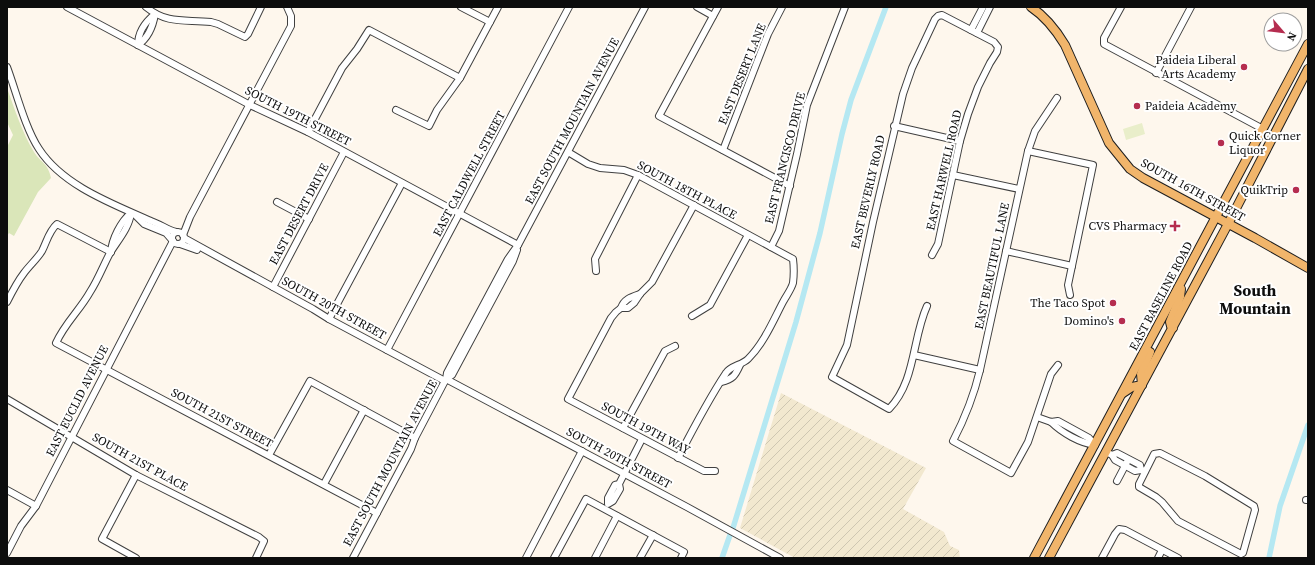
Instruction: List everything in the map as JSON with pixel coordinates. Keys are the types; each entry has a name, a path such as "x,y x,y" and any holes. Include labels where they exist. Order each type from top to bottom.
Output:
{"main road":[{"name":"SOUTH 16TH STREET","path":"1031,7 1056,30 1065,45 1109,143 1130,168 1143,178 1308,268"},
{"name":"EAST BASELINE ROAD","path":"1034,558 1308,44"},
{"name":"EAST BASELINE ROAD","path":"1049,558 1109,453 1142,385 1308,70"},
{"path":"1263,129 1274,135"},
{"path":"1173,328 1170,325 1170,322 1180,297 1182,282"},
{"path":"1122,394 1132,387 1142,385 1141,374 1150,351 1152,338"},
{"path":"1095,445 1109,453"}],"street":[{"name":"SOUTH 19TH STREET","path":"67,7 250,105 308,132 518,245"},
{"path":"146,7 155,14 175,21 211,22 245,37 248,34 261,7"},
{"name":"EAST EUCLID AVENUE","path":"7,553 21,526 36,506 106,369 165,258 190,217 291,26 291,16 287,7"},
{"path":"461,7 490,22"},
{"path":"396,110 429,126 437,110 460,78 498,7"},
{"name":"EAST CALDWELL STREET","path":"387,350 569,7"},
{"name":"EAST SOUTH MOUNTAIN AVENUE","path":"353,558 446,380 452,375 513,261 518,245 645,7"},
{"path":"697,7 713,16"},
{"path":"718,7 659,116 790,186"},
{"name":"EAST DESERT LANE","path":"723,150 768,34 782,7"},
{"name":"EAST FRANCISCO DRIVE","path":"771,247 779,231 807,104 845,7"},
{"path":"974,32 983,7"},
{"path":"974,32 990,7"},
{"path":"1120,7 1104,38 1104,44 1263,129"},
{"path":"1156,73 1191,7"},
{"path":"138,45 138,38 147,20 155,14"},
{"path":"138,45 144,41 153,24 155,14"},
{"name":"EAST BEVERLY ROAD","path":"914,355 903,388 895,403 889,409 832,377 847,344 894,126 912,68 935,19 938,16 942,14 974,32"},
{"path":"144,27 150,30"},
{"path":"308,132 342,68 357,49 369,30 460,78"},
{"name":"EAST HARWELL ROAD","path":"932,255 938,244 960,142 968,114 978,87 998,48 994,42 974,32"},
{"name":"SOUTH 20TH STREET","path":"7,66 32,134 40,149 51,164 73,182 131,213 144,224 178,238 206,254 212,254 329,319 624,473 780,558"},
{"name":"EAST BEAUTIFUL LANE","path":"1037,417 1028,442 1011,473 953,441 974,394 1028,151 1035,131 1056,98"},
{"path":"894,126 960,142"},
{"path":"1028,151 1093,166 1068,285 1070,294"},
{"name":"EAST DESERT DRIVE","path":"273,287 344,152"},
{"name":"SOUTH 18TH PLACE","path":"568,152 588,164 600,168 624,170 638,175 793,259 794,269 792,285 761,344 748,359 726,372 721,382 712,393 678,458"},
{"path":"596,271 594,259 638,175"},
{"path":"953,175 1019,189"},
{"path":"329,319 402,183"},
{"path":"277,202 309,219"},
{"name":"SOUTH 19TH WAY","path":"694,205 652,282 640,294 630,297 623,302 621,308 612,318 568,399 704,471 715,471"},
{"path":"7,302 14,288 34,262 53,228 57,224 111,252 116,246 129,222 131,213"},
{"path":"692,316 710,305 748,235"},
{"path":"1006,251 1072,266"},
{"name":"SOUTH 21ST STREET","path":"111,252 90,292 61,332 56,343 377,513"},
{"path":"927,306 922,316 914,355 980,370"},
{"path":"623,428 665,351 675,346"},
{"path":"1058,365 1051,374 1037,417 1051,422 1058,421 1070,431 1089,438 1095,445"},
{"path":"269,456 310,381 415,438"},
{"name":"SOUTH 21ST PLACE","path":"7,399 136,474 264,541 256,558"},
{"path":"324,484 364,410"},
{"path":"607,507 608,498 615,486 619,484 642,439"},
{"path":"526,558 582,451"},
{"path":"1109,453 1115,460 1127,462 1135,471 1143,470 1154,454 1160,453 1205,476 1254,506 1255,510 1243,553 1241,554 1178,521 1162,502 1139,487 1143,470"},
{"path":"1117,481 1127,462"},
{"path":"136,474 102,539 136,558"},
{"path":"7,490 36,506"},
{"path":"554,558 586,500 607,507 617,516 684,552 681,558"},
{"path":"595,558 617,516"},
{"path":"1102,558 1119,529 1125,530 1178,558"},
{"path":"640,558 653,535"},
{"path":"1158,558 1162,550"}],"shaded area":[{"path":"781,393 926,468 903,509 944,532 950,546 959,550 960,558 795,558 740,528"}],"green space":[{"path":"7,88 26,137 34,152 48,169 51,178 38,192 14,236 9,233 7,236 7,147 13,135 7,122"},
{"path":"1142,123 1145,134 1126,140 1123,129"}],"waterway":[{"path":"733,528 796,322 820,233 851,100 886,7"},
{"path":"1269,558 1280,506 1308,425"},
{"path":"722,558 730,535"}],"place":[{"name":"Paideia Liberal Arts Academy","path":"1244,67"},
{"name":"Paideia Academy","path":"1137,106"},
{"name":"Quick Corner Liquor","path":"1221,143"},
{"name":"QuikTrip","path":"1296,190"},
{"name":"CVS Pharmacy","path":"1175,226"},
{"name":"The Taco Spot","path":"1113,303"},
{"name":"Domino's","path":"1122,321"}],"district":[{"name":"South Mountain","path":"1255,299"}]}
